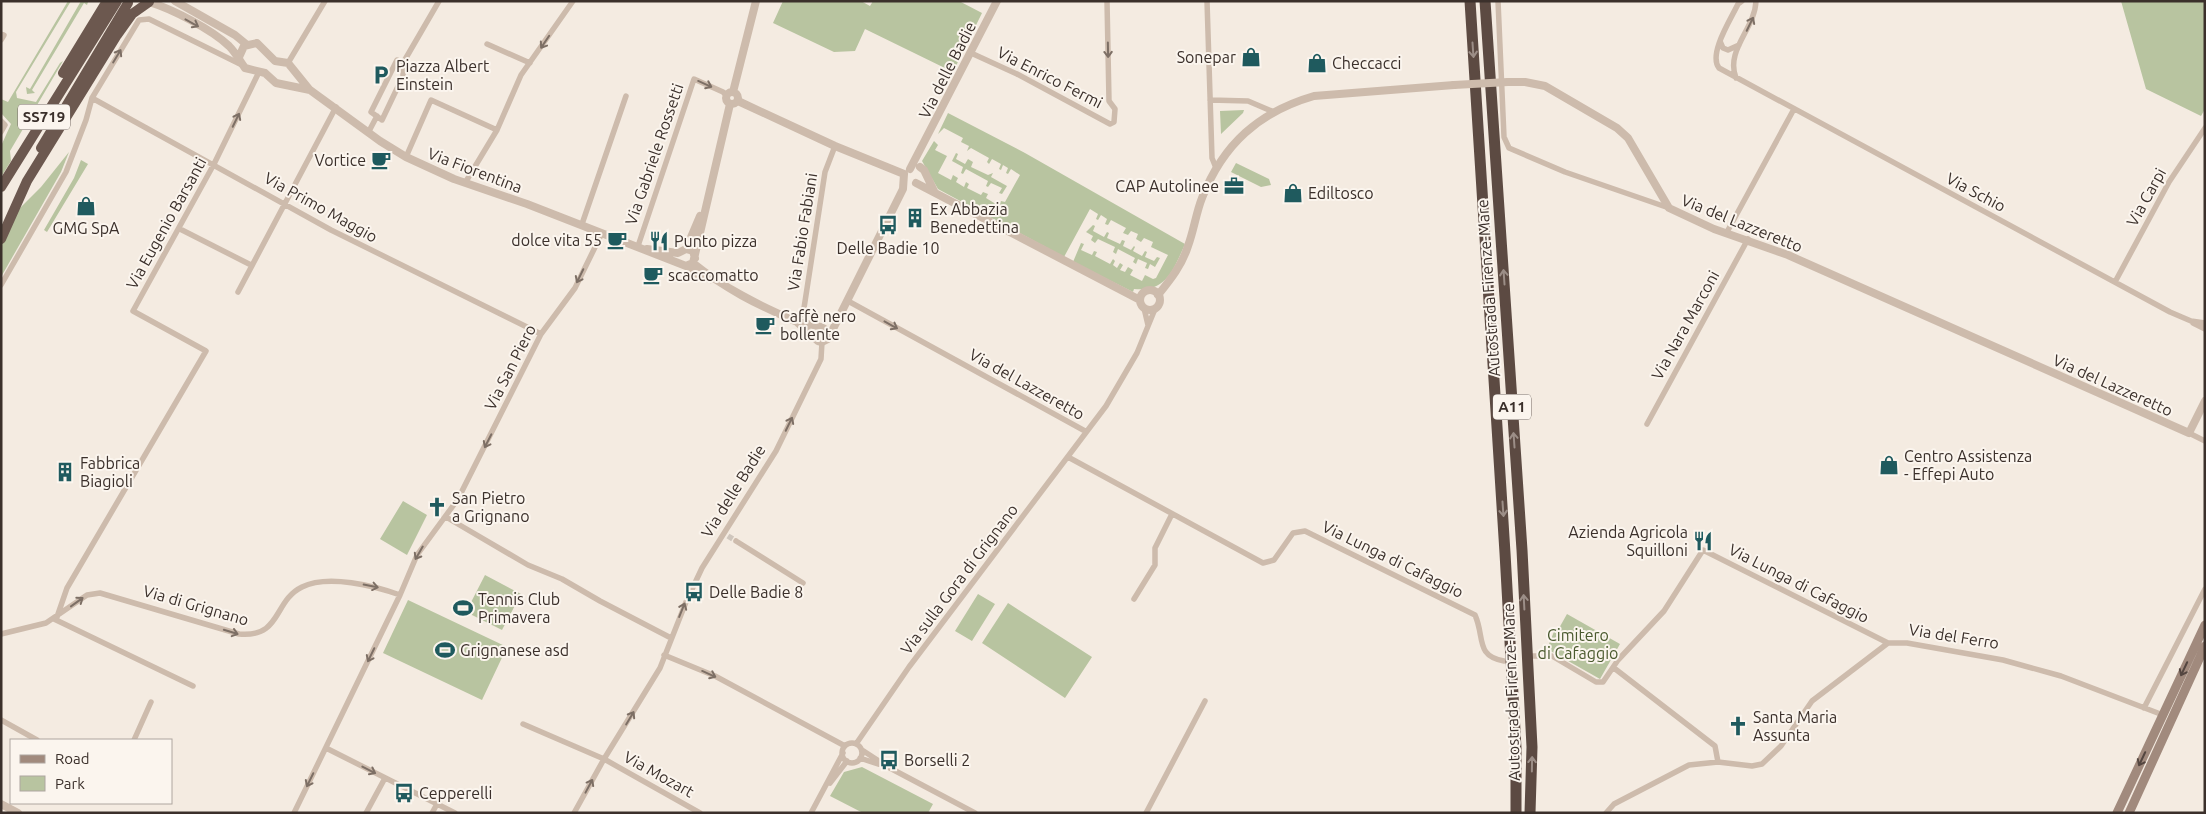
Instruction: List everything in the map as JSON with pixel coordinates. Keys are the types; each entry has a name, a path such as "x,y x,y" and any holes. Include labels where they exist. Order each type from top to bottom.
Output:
{"highway":[{"path":"12,169 25,138 107,1"},
{"name":"SS719","path":"1,187 117,1"},
{"path":"1,240 27,181 117,35 132,14 149,1"},
{"name":"Autostrada Firenze-Mare","path":"1470,1 1516,748 1516,813"},
{"name":"Autostrada Firenze-Mare","path":"1485,1 1522,550 1532,747 1530,813"},
{"name":"SS719","path":"1,224 27,181 46,138 128,3"}],"main road":[{"path":"2117,813 2205,625"},
{"path":"2129,813 2205,646"}],"street":[{"name":"Via Fiorentina","path":"144,1 164,6 210,32 228,44 241,61 259,72 265,73 276,83 310,90"},
{"name":"Via Fiorentina","path":"175,1 235,34 246,44 257,43 275,61 290,67 310,90 336,107 368,133 406,157 465,183 642,247 692,262 717,282 797,322 824,330"},
{"path":"286,85 292,80 290,67 325,1"},
{"path":"403,63 397,60 371,112 382,120 403,76 403,63 439,1"},
{"path":"465,183 497,130 521,75 573,1"},
{"path":"692,262 700,242 706,202 756,1"},
{"name":"Via delle Badie","path":"824,330 839,318 848,302 920,152 998,1"},
{"name":"Via Enrico Fermi","path":"971,53 1017,74 1110,124 1114,122 1115,109 1109,100 1107,1"},
{"path":"1207,1 1212,158 1216,168"},
{"path":"1498,1 1504,137 1509,148 1565,172 1669,208"},
{"path":"1740,45 1728,50 1723,48 1720,41 1738,4 1742,1"},
{"path":"1736,78 1733,59 1754,15 1756,1"},
{"path":"1,285 66,172 86,120 92,98 133,26 144,18 241,61 241,50 246,44"},
{"name":"Via Schio","path":"1720,41 1716,52 1717,65 1736,78 2191,322 2205,323"},
{"path":"487,44 530,63"},
{"name":"Via Eugenio Barsanti","path":"55,618 67,588 206,351 133,312 214,164 259,72"},
{"name":"Via Gabriele Rossetti","path":"642,247 694,79 732,98"},
{"name":"Via del Lazzeretto","path":"1157,293 1178,269 1188,247 1201,202 1216,168 1240,135 1274,112 1293,102 1314,96 1454,85 1525,82 1545,86 1617,128 1628,138 1669,208 1714,229 1748,239 2189,433"},
{"path":"582,224 626,96"},
{"name":"Via Primo Maggio","path":"92,98 284,202 331,230 540,334"},
{"path":"732,98 934,191 1155,308"},
{"path":"406,157 431,100 497,130"},
{"path":"1210,100 1248,101 1274,112"},
{"path":"238,292 336,107"},
{"path":"1727,232 1794,109"},
{"path":"368,133 377,116"},
{"path":"1,121 5,125 1,132"},
{"name":"Via Carpi","path":"2115,282 2169,182 2205,128"},
{"name":"Via Fabio Fabiani","path":"797,322 804,308 825,172 834,146"},
{"name":"Via delle Badie","path":"920,152 920,167"},
{"path":"908,180 920,167 924,170 934,191"},
{"path":"908,180 926,177"},
{"path":"678,258 686,249 706,202"},
{"path":"180,228 251,265"},
{"name":"Via San Piero","path":"446,517 470,476 540,334 575,288 602,233"},
{"name":"Via Nara Marconi","path":"1646,424 1748,239"},
{"name":"Via Fiorentina","path":"686,249 692,252 692,262"},
{"name":"Via del Lazzeretto","path":"1142,301 1150,290 1157,293"},
{"name":"Via del Lazzeretto","path":"848,302 1085,431 1106,406 1137,353 1155,308 1159,304 1157,293"},
{"path":"1142,301 1148,325"},
{"name":"Via Fiorentina","path":"797,322 815,336 818,341 822,342"},
{"path":"2191,322 2205,329"},
{"path":"815,336 824,330 828,339 822,342"},
{"name":"Via delle Badie","path":"574,813 604,759 660,668 702,568 726,535 785,433 821,359 822,342"},
{"path":"2205,402 2189,433 2205,441"},
{"name":"Via sulla Gora di Grignano","path":"856,744 909,667 1068,457 1085,431"},
{"name":"Via Lunga di Cafaggio","path":"1068,457 1263,563 1274,560 1294,533 1305,532 1475,614 1486,654 1492,659 1504,661"},
{"path":"1134,599 1155,565 1155,548 1172,514"},
{"path":"294,813 400,595 417,555 426,540 446,517 528,565 562,579 671,638"},
{"path":"736,541 803,583"},
{"name":"Via Lunga di Cafaggio","path":"1532,656 1552,656 1600,683 1605,680 1618,660 1664,611 1703,550 1888,643"},
{"name":"Via di Grignano","path":"1,634 46,623 86,595 100,593 239,634 252,636 262,633 293,594 301,587 314,583 363,585 400,595"},
{"path":"2144,708 2205,589"},
{"path":"55,618 194,686"},
{"name":"Via del Ferro","path":"1606,813 1614,804 1670,773 1689,765 1718,762 1744,766 1762,764 1781,746 1812,701 1888,643 1907,643 2003,660 2062,676 2163,715"},
{"path":"664,655 715,676 845,746 856,744 888,767 974,813"},
{"path":"1614,668 1715,746 1718,762"},
{"path":"1146,813 1205,701"},
{"path":"134,739 152,702"},
{"path":"1,720 35,739"},
{"name":"Via Mozart","path":"523,724 604,759 700,813"},
{"path":"811,813 845,746"},
{"path":"326,748 454,813"},
{"path":"847,761 853,762 860,758 862,750"},
{"path":"843,753 847,761"},
{"path":"860,758 888,767"},
{"path":"822,794 847,761"},
{"path":"366,813 385,778"},
{"path":"1,804 18,813"},
{"path":"432,813 437,804"}],"green space":[{"path":"68,1 71,1 16,92 17,98 36,102 63,61 10,151 11,161 1,177 1,146 11,124 1,113 1,99 8,102"},
{"path":"81,1 88,2 87,5 84,3 32,90 35,93 27,94 26,87 30,89"},
{"path":"783,1 861,1 870,6 873,1 959,1 982,13 953,72 865,29 855,51 834,52 773,23"},
{"path":"2121,1 2205,1 2205,109 2201,116 2146,89"},
{"path":"1244,110 1243,113 1221,134 1220,111"},
{"path":"948,113 1025,153 1185,244 1167,278 1154,287 1134,289 1133,292 1073,262 1081,243 1084,244 1081,250 1092,255 1094,251 1097,252 1095,256 1110,264 1113,259 1115,261 1113,265 1117,268 1120,263 1123,265 1120,270 1125,272 1128,267 1133,270 1130,275 1142,281 1145,275 1153,279 1156,278 1168,255 1151,247 1153,242 1144,238 1141,242 1136,239 1138,234 1131,231 1128,235 1123,233 1126,228 1111,220 1108,225 1105,224 1107,219 1101,215 1098,220 1096,219 1098,214 1090,209 1064,257 938,189 922,161 934,141 938,145 935,150 947,156 938,173 951,180 953,175 958,178 956,182 964,187 966,182 969,184 967,188 981,195 983,192 988,194 986,198 999,206 1001,201 1005,202 1020,175 1011,169 1008,174 1006,173 1008,168 1003,165 1001,170 999,169 1001,164 992,159 989,164 987,162 989,158 971,148 967,151 969,146 961,142 963,138 944,128 938,134"},
{"path":"69,152 61,172 1,277 1,243 18,210 41,187"},
{"path":"956,153 958,154 956,159 965,164 968,159 973,162 971,167 988,175 993,173 991,177 1007,186 1002,194 999,193 1002,188 991,183 988,187 986,186 988,181 966,169 963,174 961,173 963,167 952,161"},
{"path":"81,160 88,164 47,232 44,230 74,178"},
{"path":"1236,163 1269,179 1271,185 1261,187 1231,172"},
{"path":"1093,225 1095,226 1093,231 1104,237 1107,232 1109,233 1107,238 1120,244 1122,240 1125,241 1123,246 1131,250 1134,246 1133,251 1142,256 1145,251 1147,252 1145,257 1154,261 1157,257 1160,258 1155,267 1150,264 1148,269 1145,268 1147,263 1138,259 1136,264 1133,262 1135,258 1118,249 1116,254 1113,252 1115,247 1098,239 1095,243 1091,240 1093,236 1086,232"},
{"path":"403,501 427,515 407,555 380,539"},
{"path":"485,575 521,594 502,630 466,612"},
{"path":"978,594 995,604 972,641 955,631"},
{"name":"Grignanese asd","path":"408,600 507,647 482,700 383,653"},
{"path":"1008,603 1092,657 1065,698 982,643"},
{"name":"Cimitero di Cafaggio","path":"1567,614 1620,644 1600,679 1547,649 1555,629 1558,630"},
{"path":"862,767 933,804 928,813 863,813 830,796 844,772"}],"tunnel":[{"path":"728,536 736,541"}],"place":[{"name":"Sonepar","path":"1251,57"},
{"name":"Checcacci","path":"1317,63"},
{"name":"Piazza Albert Einstein","path":"381,75"},
{"name":"Vortice","path":"381,160"},
{"name":"CAP Autolinee","path":"1234,186"},
{"name":"Ediltosco","path":"1293,193"},
{"name":"GMG SpA","path":"86,206"},
{"name":"Ex Abbazia Benedettina","path":"915,218"},
{"name":"Delle Badie 10","path":"888,225"},
{"name":"dolce vita 55","path":"617,240"},
{"name":"Punto pizza","path":"659,241"},
{"name":"scaccomatto","path":"653,275"},
{"name":"Caffè nero bollente","path":"765,325"},
{"name":"Centro Assistenza - Effepi Auto","path":"1889,465"},
{"name":"Fabbrica Biagioli","path":"65,472"},
{"name":"San Pietro a Grignano","path":"437,507"},
{"name":"Azienda Agricola Squilloni","path":"1703,541"},
{"name":"Delle Badie 8","path":"694,592"},
{"name":"Tennis Club Primavera","path":"463,608"},
{"name":"Grignanese asd","path":"445,650"},
{"name":"Santa Maria Assunta","path":"1738,726"},
{"name":"Borselli 2","path":"889,760"},
{"name":"Cepperelli","path":"404,793"}]}
